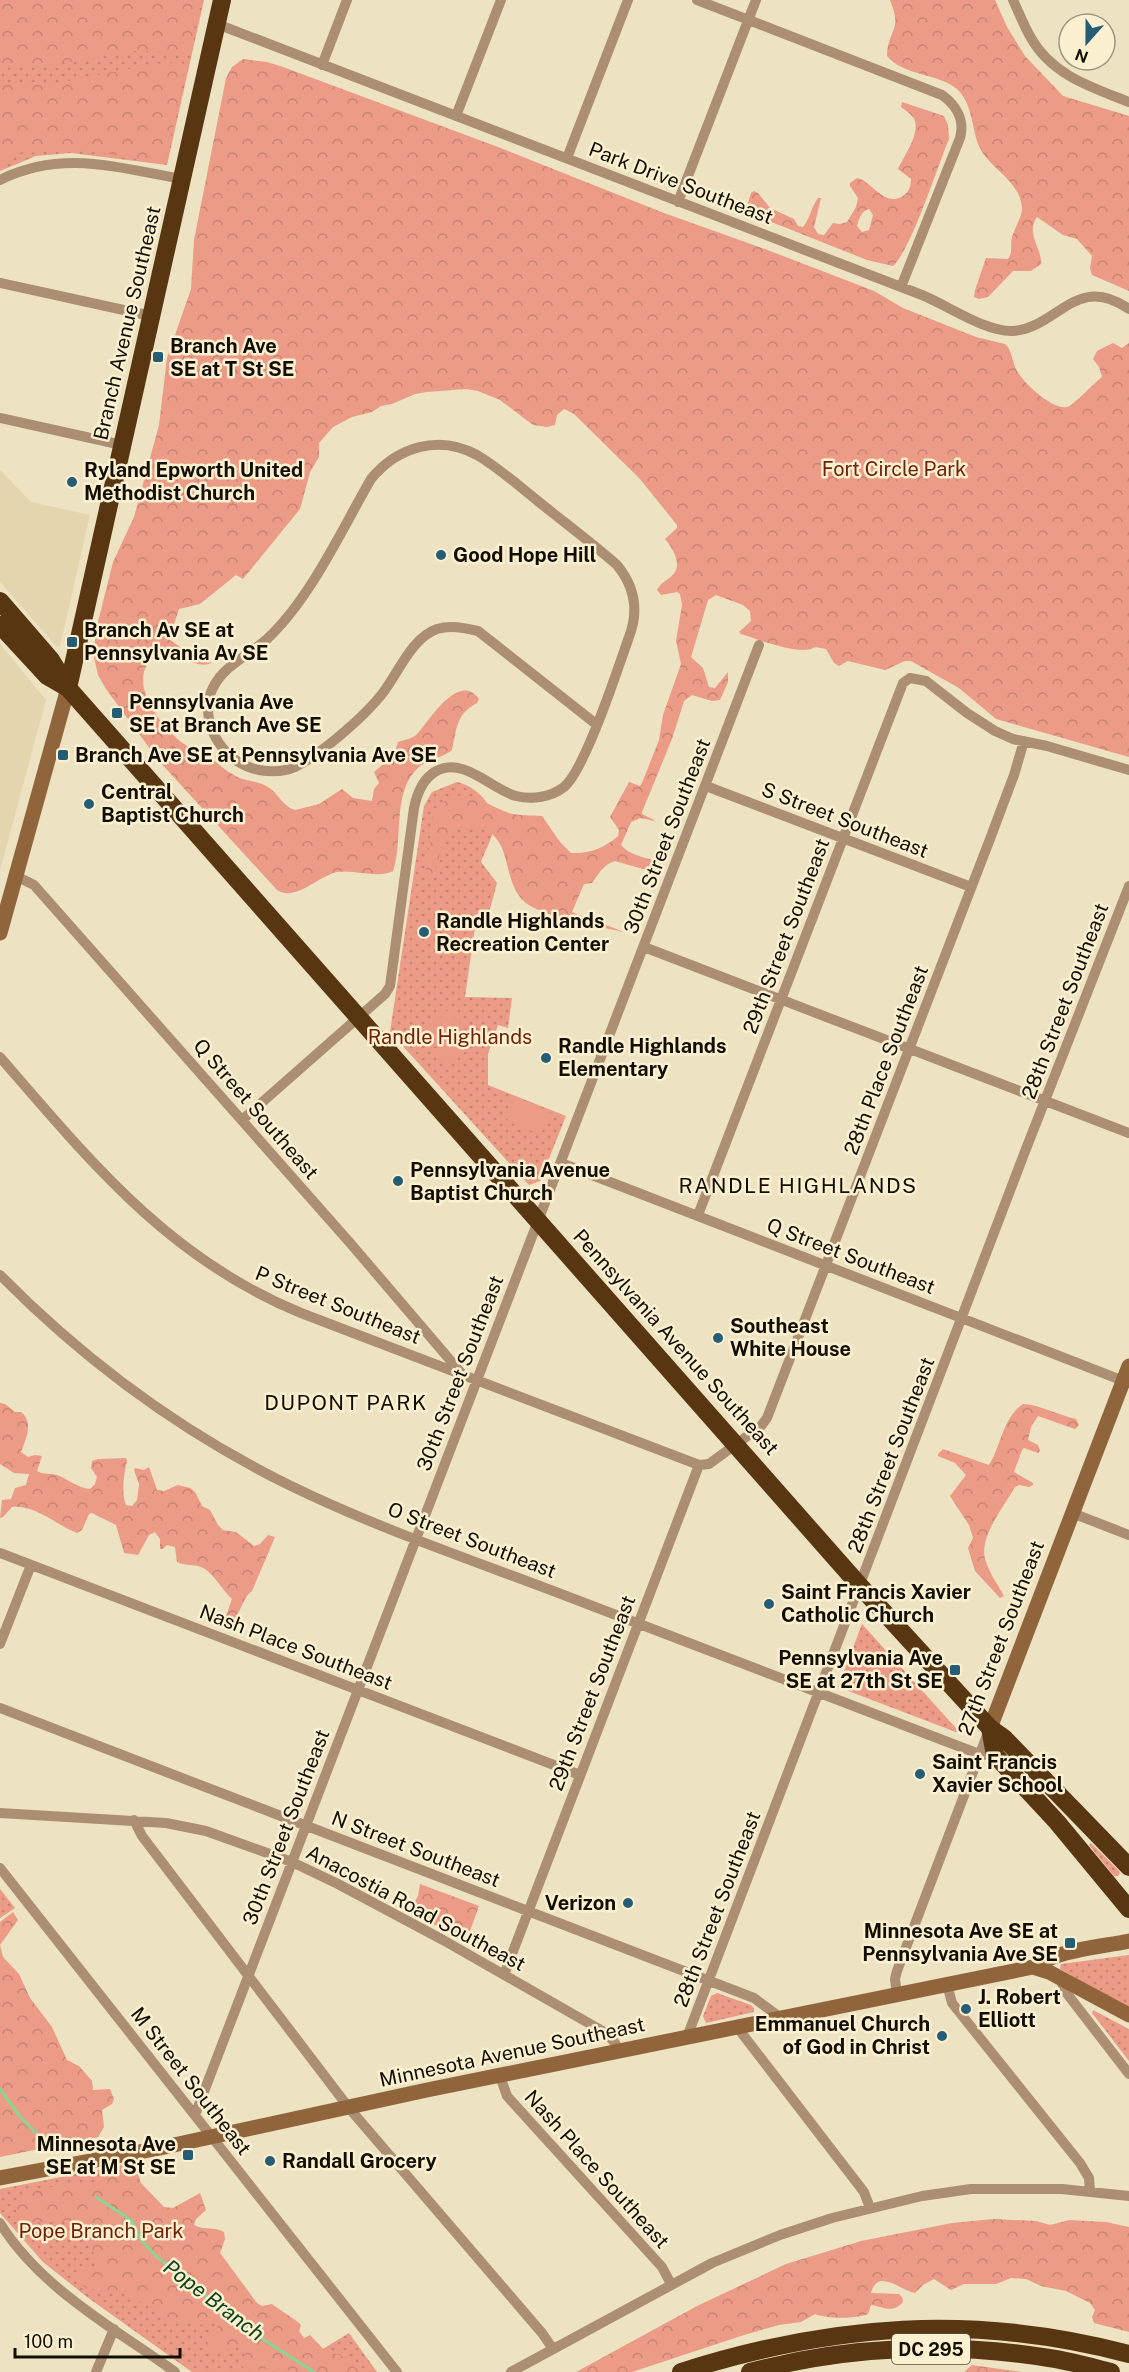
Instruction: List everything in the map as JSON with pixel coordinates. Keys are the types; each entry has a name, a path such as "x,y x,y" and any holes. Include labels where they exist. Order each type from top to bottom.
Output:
{"highway":[{"name":"Branch Avenue Southeast","path":"68,688 222,0"},
{"name":"Pennsylvania Avenue Southeast","path":"0,601 51,660 68,688 538,1222 743,1440 860,1586 990,1728 1004,1738 1129,1867"},
{"name":"Pennsylvania Avenue Southeast","path":"0,625 46,676 68,688"},
{"path":"990,1728 987,1754 1057,1822 1129,1909"},
{"name":"DC 295","path":"681,2372 779,2344 823,2336 879,2330 970,2329 1129,2352"},
{"name":"DC 295","path":"750,2372 825,2357 881,2350 944,2348 1050,2358 1111,2372"}],"main road":[{"name":"Branch Avenue Southeast","path":"0,933 68,688"},
{"name":"27th Street Southeast","path":"990,1728 1127,1376"},
{"name":"Minnesota Avenue Southeast","path":"0,2178 212,2137 1033,1967 1042,1961 1059,1956 1129,1941"},
{"path":"1033,1967 1060,1978 1129,2015"}],"street":[{"path":"322,65 347,0"},
{"path":"456,116 501,0"},
{"path":"567,158 628,0"},
{"path":"697,0 942,95 953,105 962,123 962,134 901,287"},
{"path":"678,202 756,0"},
{"path":"1013,0 1030,36 1053,65 1078,82 1129,102"},
{"name":"Park Drive Southeast","path":"217,24 901,287 945,305 984,325 1006,331 1021,330 1035,326 1064,306 1082,299 1109,300 1129,309"},
{"path":"0,180 30,168 65,161 182,179"},
{"path":"0,283 151,316"},
{"path":"0,418 122,445"},
{"path":"242,1120 385,994 392,977 414,808 418,790 425,779 439,770 458,768 473,773 516,796 533,798 550,795 563,788 576,773 596,724 632,629 634,600 627,579 617,565 485,460 470,451 452,446 421,446 400,454 376,474 293,610 265,640 218,677 208,702 213,732 228,754 246,767 277,771 294,768 328,746 381,696 419,640 436,629 456,627 478,631 596,724"},
{"name":"30th Street Southeast","path":"195,2115 759,645"},
{"name":"29th Street Southeast","path":"698,1215 900,687 906,680 915,678 926,681 994,731 1024,741"},
{"path":"1024,741 1129,770"},
{"name":"28th Place Southeast","path":"743,1440 761,1426 767,1418 1014,775 1024,741"},
{"name":"S Street Southeast","path":"706,786 971,887"},
{"name":"Q Street Southeast","path":"16,876 34,885 462,1374"},
{"name":"28th Street Southeast","path":"687,2037 1129,886"},
{"path":"644,947 1129,1133"},
{"name":"P Street Southeast","path":"0,1056 123,1195 204,1262 285,1306 699,1465"},
{"name":"Q Street Southeast","path":"561,1163 962,1318 1127,1376"},
{"name":"O Street Southeast","path":"0,1275 80,1350 119,1380 184,1425 249,1464 297,1489 416,1539 819,1693 987,1754"},
{"path":"699,1465 709,1464 743,1440"},
{"name":"29th Street Southeast","path":"504,1974 699,1465"},
{"path":"1072,1513 1129,1535"},
{"name":"Nash Place Southeast","path":"0,1553 580,1775"},
{"path":"0,1644 31,1565"},
{"name":"N Street Southeast","path":"0,1708 761,2001 781,2018"},
{"name":"27th Street Southeast","path":"897,1994 895,1979 897,1971 987,1754"},
{"name":"Anacostia Road Southeast","path":"0,1813 135,1820 196,1828 292,1862 377,1904 504,1974 606,2033 619,2051"},
{"path":"135,1820 146,1843 349,2108 543,2333 553,2349"},
{"name":"M Street Southeast","path":"0,1868 397,2372"},
{"path":"1060,1978 1065,1992 1129,2074"},
{"path":"947,1984 952,2002 1080,2163 1089,2178 1090,2191"},
{"path":"737,2027 864,2193 870,2208"},
{"name":"Nash Place Southeast","path":"500,2076 507,2096 662,2267 671,2284"},
{"path":"511,2372 712,2263 771,2238 870,2208 971,2189 1028,2188 1090,2191 1129,2196"},
{"path":"0,2223 18,2248 44,2276 175,2372"},
{"path":"96,2372 114,2329"}],"shaded area":[{"path":"0,470 31,502 90,515 60,646 56,646 0,582"},
{"path":"0,644 46,700 0,870"}],"green space":[{"path":"0,0 204,0 167,165 71,153 36,156 0,171"},
{"path":"0,0 200,0 189,53 135,51 64,63 5,67 0,66"},
{"path":"890,0 995,0 1007,27 1025,56 1063,96 1129,116 1129,291 1092,275 1090,268 1092,256 1077,239 1063,235 1037,217 1033,235 1041,264 1031,271 1013,271 988,297 979,299 974,297 986,258 1008,259 1010,256 1012,237 1022,211 1020,198 1010,181 982,152 969,108 957,89 940,80 902,67 887,56 895,24 894,10"},
{"name":"Fort Circle Park","path":"243,59 283,67 498,147 664,213 874,291 903,308 976,337 1005,344 1024,381 1046,400 1061,407 1070,405 1102,377 1093,359 1097,351 1113,343 1122,348 1129,343 1129,757 996,719 959,688 911,661 905,661 885,670 848,661 839,666 834,663 826,649 815,647 809,650 791,649 741,634 739,632 751,621 750,611 743,605 716,595 708,600 691,657 703,668 709,687 715,688 728,672 728,682 720,700 712,701 692,695 684,701 672,739 642,812 656,821 640,818 631,822 621,845 631,853 653,860 662,841 666,838 657,867 650,871 615,861 611,862 602,869 592,883 584,884 572,912 624,932 559,917 526,903 512,882 506,858 495,837 485,830 470,826 454,831 444,846 431,882 427,885 425,878 433,813 451,797 470,796 509,813 542,816 560,842 571,853 596,849 608,844 618,836 619,830 610,817 629,782 640,786 642,783 659,740 663,715 681,664 676,641 682,605 680,594 677,592 661,595 657,590 677,568 675,555 665,539 677,528 677,525 640,479 574,414 564,409 557,415 555,425 547,427 533,425 500,400 478,391 466,389 427,392 381,406 372,412 352,417 333,427 319,443 319,457 310,472 300,509 243,579 236,575 200,604 179,609 169,639 211,663 197,664 166,654 158,655 151,660 145,669 143,680 149,703 172,734 183,743 208,756 227,771 242,779 268,787 287,806 295,810 319,804 342,789 353,798 372,801 374,789 379,783 374,772 394,755 398,742 416,735 453,694 462,691 471,692 479,699 461,717 452,750 423,764 410,777 401,802 393,871 380,874 337,872 299,891 284,893 277,890 159,761 106,689 98,675 93,653 113,562 134,517 159,425 167,358 191,289 194,240 226,78 232,67"},
{"path":"178,62 184,64 184,73 168,149 161,163 84,150 18,153 0,162 0,85 58,83 153,64"},
{"path":"902,102 944,116 948,125 949,139 916,225 908,243 893,266 867,260 746,210 751,193 754,191 770,208 794,219 798,226 803,227 818,198 821,198 814,227 818,234 824,235 833,223 847,222 856,207 858,198 850,183 857,178 890,199 903,196 909,189 911,179 898,169 913,139 916,127 913,117 901,107","holes":["869,209 873,215 869,230 862,232 857,226 861,216"]},
{"name":"Randle Highlands","path":"457,782 479,793 489,806 493,831 481,862 497,883 486,924 476,920 465,997 512,998 508,1028 498,1025 488,1054 488,1085 566,1116 540,1181 529,1185 390,1032 424,806 432,792"},
{"path":"448,1010 461,1024 431,1050 418,1036"},
{"path":"464,1028 476,1042 447,1068 435,1054"},
{"path":"514,1096 551,1113 540,1135 504,1118"},
{"path":"0,1403 25,1416 28,1431 21,1452 28,1457 42,1456 37,1471 57,1475 90,1489 97,1477 91,1468 92,1461 126,1458 123,1489 126,1505 132,1506 137,1500 139,1484 135,1468 144,1470 149,1467 157,1490 164,1491 178,1485 190,1488 195,1492 202,1506 210,1510 223,1530 236,1532 254,1546 260,1544 268,1535 275,1537 252,1591 234,1619 230,1623 224,1622 232,1599 213,1577 201,1567 177,1562 175,1547 167,1545 160,1549 160,1539 155,1532 149,1535 138,1555 124,1553 116,1525 92,1513 89,1514 82,1530 77,1533 38,1512 21,1507 12,1507 0,1518 2,1500 11,1499 15,1488 26,1485 29,1474 14,1473 0,1464"},
{"path":"1023,1404 1037,1406 1076,1419 1079,1425 1075,1429 1038,1416 1031,1427 1028,1440 1038,1445 1040,1451 1038,1453 1024,1448 1014,1472 1033,1485 1015,1487 993,1523 985,1543 986,1562 1004,1596 1000,1598 975,1571 968,1548 973,1538 969,1525 950,1496 966,1475 955,1463 938,1454 943,1449 989,1465 1011,1416"},
{"path":"862,1624 954,1726 961,1734 838,1687"},
{"path":"1091,1843 1120,1872 1118,1876 1114,1876 1089,1845"},
{"path":"420,1884 479,1906 466,1942 410,1911 418,1896"},
{"path":"0,1889 15,1908 0,1918"},
{"path":"13,1912 18,1920 0,1945 0,1922"},
{"path":"0,1945 3,1957 19,1974 30,1998 52,2027 67,2060 79,2066 92,2081 93,2090 110,2089 114,2099 112,2104 102,2110 104,2127 98,2137 0,2157"},
{"path":"1129,1955 1129,2010 1060,1969 1061,1964"},
{"path":"717,1993 751,2005 754,2012 706,2023 703,2016 711,1996"},
{"path":"1093,2010 1129,2029 1129,2061 1092,2013"},
{"name":"Pope Branch Park","path":"122,2165 308,2358 349,2333 377,2372 192,2372 87,2297 43,2262 0,2213 0,2189"},
{"name":"Pope Branch Park","path":"132,2170 137,2171 141,2183 164,2207 173,2208 200,2193 206,2210 196,2219 194,2225 224,2232 225,2239 220,2253 257,2303 262,2306 272,2304 301,2325 299,2331 304,2338 310,2335 325,2351 348,2359 352,2366 366,2372 295,2372 273,2367 245,2369 242,2366 245,2355 242,2349 236,2347 224,2352 216,2352 205,2346 209,2334 218,2327 216,2324 208,2322 198,2326 194,2323 176,2323 123,2291 88,2289 81,2285 76,2278 77,2273 95,2268 97,2265 87,2234 77,2222 30,2222 21,2230 16,2226 16,2200 31,2191 97,2181"},
{"path":"994,2219 1036,2221 1050,2225 1069,2220 1106,2222 1129,2227 1129,2332 1094,2323 1092,2317 1095,2310 1090,2303 1066,2291 1041,2286 1026,2279 1011,2278 996,2284 964,2284 951,2290 934,2279 915,2293 884,2281 874,2285 871,2293 899,2294 903,2302 895,2308 888,2309 871,2305 868,2314 849,2318 815,2314 801,2322 779,2325 744,2335 632,2372 576,2372 697,2306 786,2264 861,2241 952,2223"},
{"path":"972,2365 1022,2372 964,2372"}],"waterway":[{"name":"Pope Branch","path":"0,2089 21,2118 44,2141"},
{"name":"Pope Branch","path":"96,2197 132,2221 141,2240 158,2258 182,2275 218,2307 244,2321 264,2340 314,2372"}],"place":[{"name":"Branch Ave SE at T St SE","path":"158,357"},
{"name":"Ryland Epworth United Methodist Church","path":"72,482"},
{"name":"Good Hope Hill","path":"441,555"},
{"name":"Branch Av SE at Pennsylvania Av SE","path":"72,642"},
{"name":"Pennsylvania Ave SE at Branch Ave SE","path":"117,713"},
{"name":"Branch Ave SE at Pennsylvania Ave SE","path":"63,755"},
{"name":"Central Baptist Church","path":"89,804"},
{"name":"Randle Highlands Recreation Center","path":"424,932"},
{"name":"Randle Highlands Elementary","path":"546,1058"},
{"name":"Pennsylvania Avenue Baptist Church","path":"398,1181"},
{"name":"Southeast White House","path":"718,1338"},
{"name":"Saint Francis Xavier Catholic Church","path":"769,1604"},
{"name":"Pennsylvania Ave SE at 27th St SE","path":"955,1670"},
{"name":"Saint Francis Xavier School","path":"920,1774"},
{"name":"Verizon","path":"628,1903"},
{"name":"Minnesota Ave SE at Pennsylvania Ave SE","path":"1070,1943"},
{"name":"J. Robert Elliott","path":"966,2009"},
{"name":"Emmanuel Church of God in Christ","path":"942,2036"},
{"name":"Minnesota Ave SE at M St SE","path":"188,2155"},
{"name":"Randall Grocery","path":"270,2161"}],"district":[{"name":"RANDLE HIGHLANDS","path":"798,1185"},
{"name":"DUPONT PARK","path":"346,1402"}]}
